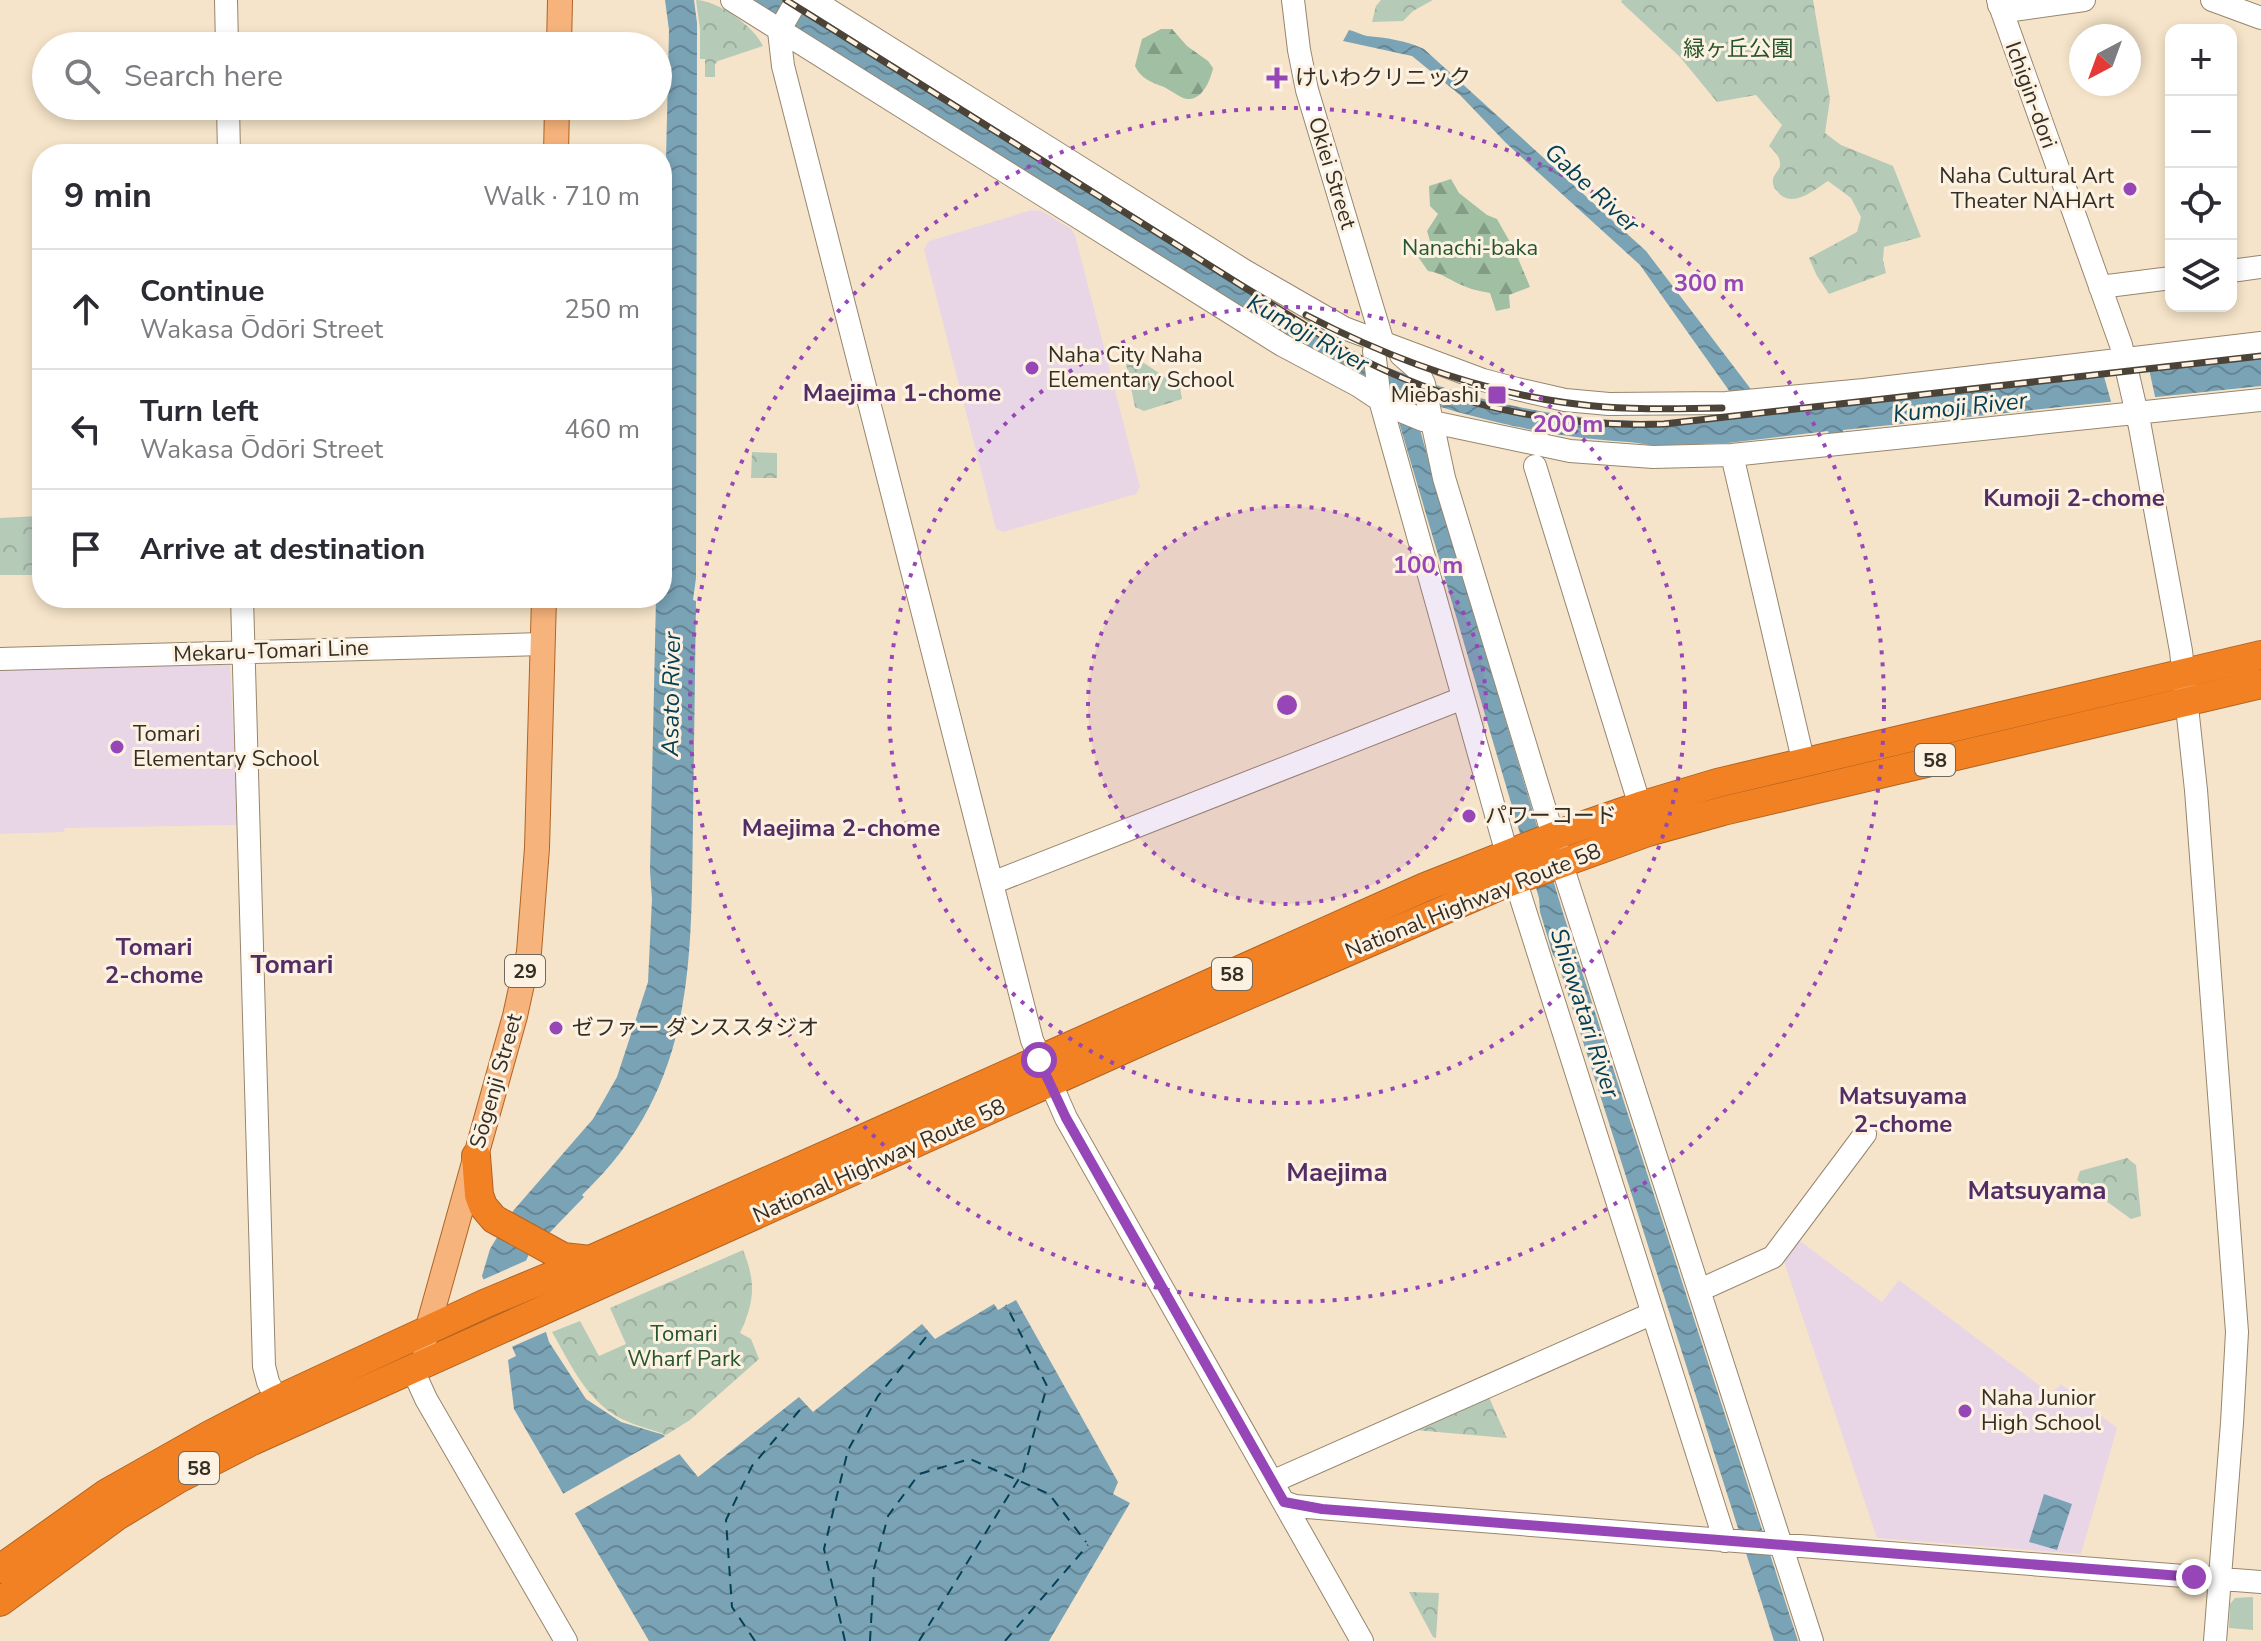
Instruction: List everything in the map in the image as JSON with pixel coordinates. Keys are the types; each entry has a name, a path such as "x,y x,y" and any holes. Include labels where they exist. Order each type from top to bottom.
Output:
{"highway":[{"name":"National Highway Route 58","path":"1535,858 2186,688 2261,655"},
{"name":"National Highway Route 58","path":"0,1569 107,1493 277,1400 542,1279 1044,1072 1535,858 1640,806 1717,783 1804,764 2186,688 2261,684"},
{"name":"National Highway Route 58","path":"0,1602 117,1516 178,1479 280,1427 540,1311 1044,1072"},
{"path":"476,1156 476,1175 483,1206 500,1224 563,1257 590,1260"}],"main road":[{"path":"559,32 560,0"},
{"path":"556,144 557,120"},
{"name":"Sōgenji Street","path":"417,1366 515,1016 532,926 544,608"}],"street":[{"path":"226,0 227,32"},
{"path":"732,0 780,27 1282,345 1382,397 1428,417 1570,451 1653,457 1732,455 2136,408 2261,400"},
{"name":"Okiei Street","path":"1293,0 1307,90 1379,347 1382,397 1463,698 1535,858"},
{"path":"1999,3 2013,10 2084,0"},
{"path":"2212,0 2261,18"},
{"path":"1362,1641 1079,1142 1044,1072 992,883 783,66 780,27 802,1 1275,289 1417,369 1535,858 1595,1127 1651,1314 1731,1542"},
{"name":"Ichigin-dori","path":"1999,3 2126,364 2186,688 2237,1332 2215,1641"},
{"path":"228,120 229,144"},
{"path":"2237,270 2261,267"},
{"path":"2100,287 2165,279"},
{"path":"1379,347 1483,380 1565,400 1647,405 1763,400 2126,364 2261,343"},
{"path":"1732,455 1804,764"},
{"path":"1535,466 1640,806"},
{"path":"242,608 264,1353 266,1374 277,1400"},
{"name":"Mekaru-Tomari Line","path":"0,659 542,644"},
{"path":"992,883 1463,698"},
{"path":"1535,858 1700,1290 1774,1544 1812,1641"},
{"path":"1700,1290 1773,1257 1865,1134"},
{"path":"1272,1482 1651,1314"},
{"path":"417,1366 416,1377 426,1399 566,1641"},
{"path":"1284,1502 1305,1507 1731,1542 2261,1582"}],"shaded area":[{"name":"Naha City Naha Elementary School","path":"1032,210 1042,211 1071,229 1075,235 1140,487 1136,494 1003,532 996,529 924,249 929,241"},
{"name":"Tomari Elementary School","path":"230,664 238,825 65,828 64,832 0,834 0,669"},
{"name":"Naha Junior High School","path":"1800,1241 1882,1302 1899,1280 2051,1394 2061,1384 2117,1428 2081,1554 1877,1538 1784,1262"}],"green space":[{"path":"696,0 714,4 734,16 752,30 763,46 718,61 715,77 705,77 705,59 700,59"},
{"path":"1381,0 1433,0 1413,11 1403,21 1372,22"},
{"name":"緑ヶ丘公園","path":"1622,0 1813,0 1830,99 1825,133 1841,145 1893,166 1921,237 1884,247 1886,273 1829,294 1809,258 1857,232 1861,217 1851,198 1828,181 1796,199 1783,196 1773,183 1780,167 1776,153 1769,146 1782,125 1756,95 1717,102 1680,57"},
{"path":"1161,29 1172,29 1213,68 1203,92 1198,96 1181,97 1147,80 1135,66 1142,39"},
{"name":"Nanachi-baka","path":"1451,179 1459,193 1497,219 1515,251 1530,287 1509,295 1510,308 1496,311 1490,293 1428,271 1416,254 1430,241 1427,231 1438,214 1430,206 1429,186"},
{"path":"1135,357 1180,387 1182,399 1144,411 1135,407 1126,364"},
{"path":"752,452 777,453 777,478 751,478"},
{"path":"32,516 32,575 0,575 0,518"},
{"path":"2127,1158 2136,1165 2141,1216 2131,1219 2077,1180 2080,1171"},
{"name":"Tomari Wharf Park","path":"743,1250 752,1292 749,1311 740,1333 751,1339 759,1359 690,1420 666,1435 623,1420 596,1400 579,1379 552,1332 580,1321 599,1356 626,1344 610,1308"},
{"path":"1488,1395 1507,1438 1414,1430"},
{"path":"1409,1592 1439,1593 1436,1638 1433,1637"},
{"path":"2253,1597 2253,1630 2229,1628 2230,1604 2235,1598"}],"water":[{"name":"Asato River","path":"665,0 694,0 697,23 696,578 693,600 696,601 691,924 687,973 680,1021 667,1067 647,1111 619,1154 582,1195 584,1197 529,1254 525,1263 549,1342 586,1399 621,1422 664,1435 698,1477 799,1397 813,1412 922,1324 935,1339 994,1304 998,1310 1016,1300 1118,1482 1113,1494 1130,1503 1049,1641 649,1641 514,1409 508,1360 516,1356 482,1276 490,1249 513,1211 593,1119 617,1077 648,982 656,608 672,608 672,144 666,144 667,120 672,120 672,32 669,30"},
{"path":"752,0 784,0 1311,332 1362,357 1468,395 1578,417 1691,421 1747,416 1640,265 1506,143 1460,95 1412,56 1343,41 1349,30 1403,41 1424,49 1646,251 1769,413 2261,357 2261,386 1843,430 1843,433 1829,435 1828,431 1669,447 1548,433 1471,416 1418,400 1413,404 1563,913 1798,1641 1774,1641 1553,955 1539,898 1386,386 1289,338"},
{"path":"2044,1494 2072,1504 2057,1550 2029,1542"}],"pier":[{"path":"2149,369 2156,401 2112,405 2103,373"},
{"path":"532,1258 530,1263 539,1296 535,1298 548,1331 509,1348 480,1281"},
{"path":"669,1434 683,1452 572,1515 561,1495"}],"ferry route":[{"path":"919,1641 1023,1472 1047,1386 1006,1305"},
{"path":"845,1641 824,1549 848,1450 878,1396 931,1331"},
{"path":"755,1641 732,1607 726,1520 752,1466 805,1404"},
{"path":"870,1641 874,1569 888,1516 919,1474 970,1459 1049,1494 1086,1542"},
{"path":"1005,1641 1088,1545"}],"railway":[{"path":"786,0 1346,351 1421,385 1500,409 1581,422 1664,424 2261,356"},
{"path":"1306,315 1414,363 1527,396 1620,408 1722,408"}],"place":[{"name":"けいわクリニック","path":"1277,78"},
{"name":"Naha Cultural Art Theater NAHArt","path":"2130,189"},
{"name":"Naha City Naha Elementary School","path":"1032,368"},
{"name":"Miebashi","path":"1497,395"},
{"name":"Tomari Elementary School","path":"117,747"},
{"name":"パワーコード","path":"1469,816"},
{"name":"ゼファー ダンススタジオ","path":"556,1028"},
{"name":"Naha Junior High School","path":"1965,1411"}],"district":[{"name":"Maejima 1-chome","path":"902,393"},
{"name":"Kumoji 2-chome","path":"2074,498"},
{"name":"Maejima 2-chome","path":"841,828"},
{"name":"Tomari 2-chome","path":"154,961"},
{"name":"Tomari","path":"292,964"},
{"name":"Matsuyama 2-chome","path":"1903,1110"},
{"name":"Maejima","path":"1337,1172"},
{"name":"Matsuyama","path":"2037,1190"}],"route":[{"path":"1039,1060 1066,1118 1284,1502 1322,1509 2194,1577"}],"water label":[{"name":"Gabe River","path":"1592,188"},
{"name":"Kumoji River","path":"1308,333"},
{"name":"Kumoji River","path":"1960,407"},
{"name":"Shiowatari River","path":"1585,1013"}]}
